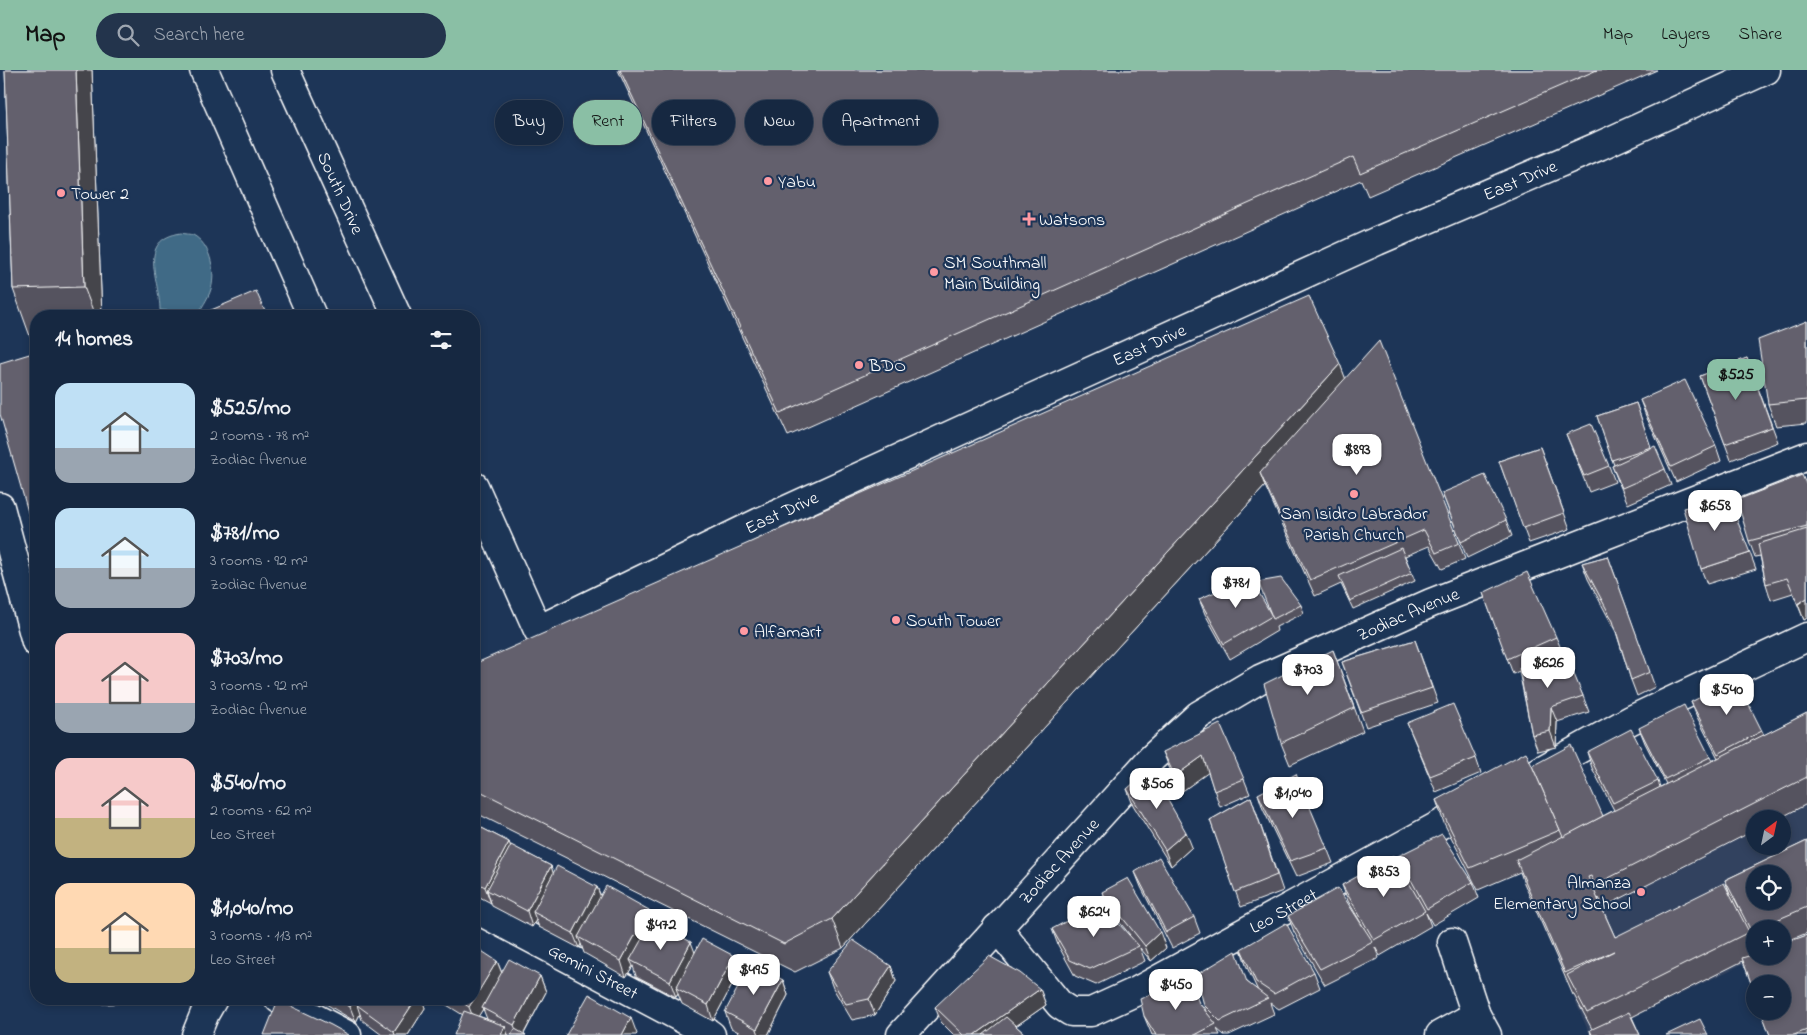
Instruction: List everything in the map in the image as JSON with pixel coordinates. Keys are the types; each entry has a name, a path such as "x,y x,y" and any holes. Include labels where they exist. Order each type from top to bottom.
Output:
{"street":[{"name":"South Drive","path":"286,70 394,310"},
{"name":"East Drive","path":"480,500 538,630 760,522 1012,407 1377,241 1599,146 1766,70"},
{"path":"213,73 310,310"},
{"name":"Zodiac Avenue","path":"901,1035 1152,758 1199,715 1260,679 1431,604 1807,456"},
{"path":"0,507 30,620"},
{"name":"Leo Street","path":"997,928 1060,1005 1071,1012 1091,1012 1137,991 1631,720 1807,637"},
{"name":"Gemini Street","path":"480,911 711,1035"},
{"path":"1440,1035 1481,1025 1452,942"},
{"path":"196,1035 210,1005"},
{"path":"290,1005 347,1035"}],"shaded area":[{"path":"181,233 193,235 204,244 210,257 213,279 211,289 200,310 160,310 154,263 155,253 159,244 167,237"},
{"name":"Almanza Elementary School","path":"1807,739 1807,938 1791,944 1791,920 1746,920 1746,962 1597,1035 1590,1035 1523,882"}],"building":[{"name":"Tower 2","path":"5,70 76,70 84,287 13,289"},
{"name":"SM Southmall Main Building","path":"620,70 1597,70 1360,173 1353,157 780,413 655,145 735,145 735,100 652,100 652,139 642,117 642,100 634,100"},
{"path":"256,291 264,310 211,310"},
{"name":"South Tower","path":"1309,296 1340,364 832,919 784,944 480,791 480,661"},
{"path":"1807,321 1807,400 1768,404 1758,340"},
{"name":"San Isidro Labrador Parish Church","path":"1379,341 1459,543 1436,553 1424,530 1310,580 1260,473"},
{"path":"30,354 30,519 0,414 0,363"},
{"path":"1747,358 1772,427 1725,444 1700,376"},
{"path":"1685,380 1716,446 1671,467 1640,400"},
{"path":"1636,403 1651,447 1612,460 1597,416"},
{"path":"1591,424 1609,466 1584,476 1566,434"},
{"path":"1655,446 1665,469 1622,488 1612,466"},
{"path":"1540,447 1564,513 1523,528 1499,461"},
{"path":"1485,475 1506,520 1461,542 1442,493"},
{"path":"1802,475 1807,486 1807,526 1749,541 1737,500"},
{"path":"1728,497 1750,553 1701,569 1683,508"},
{"path":"1807,529 1807,598 1798,604 1787,578 1766,584 1758,544"},
{"path":"1401,548 1412,573 1350,601 1339,576"},
{"path":"1608,556 1650,672 1631,680 1613,621 1582,563"},
{"path":"1527,572 1556,637 1507,659 1483,593"},
{"path":"1250,577 1272,616 1224,644 1199,599"},
{"path":"1281,578 1301,605 1273,619 1258,582"},
{"path":"1415,640 1432,688 1361,712 1342,662"},
{"path":"1333,650 1354,708 1281,743 1264,684"},
{"path":"1564,650 1583,696 1551,707 1550,731 1532,735 1519,668"},
{"path":"1736,679 1762,731 1718,754 1691,702"},
{"path":"1453,704 1476,758 1430,776 1407,723"},
{"path":"1684,705 1710,757 1665,779 1639,728"},
{"path":"1807,713 1807,777 1595,885 1591,876 1588,877 1615,937 1724,883 1746,926 1746,934 1587,1013 1567,975 1614,951 1565,973 1516,860"},
{"path":"1220,724 1244,779 1214,791 1203,756 1175,776 1163,752"},
{"path":"1631,729 1658,781 1613,803 1587,752"},
{"path":"1571,745 1603,816 1563,837 1532,766"},
{"path":"1526,752 1560,830 1470,868 1436,800"},
{"path":"1150,769 1186,832 1165,850 1127,789"},
{"path":"1296,774 1327,848 1290,861 1258,794"},
{"path":"1251,797 1277,875 1235,892 1210,820"},
{"path":"480,827 509,842 485,887 480,884"},
{"path":"1442,834 1473,882 1427,909 1398,856"},
{"path":"1807,841 1807,907 1777,920 1746,921 1725,880 1746,870 1746,910 1791,910 1791,865 1757,865 1778,855 1791,855 1791,849"},
{"path":"511,845 551,866 527,911 487,890"},
{"path":"1394,856 1425,911 1374,940 1342,885"},
{"path":"1159,857 1194,917 1166,932 1135,872"},
{"path":"557,866 597,887 573,933 533,912"},
{"path":"1128,878 1160,932 1145,946 1102,892"},
{"path":"606,886 649,910 621,961 578,937"},
{"path":"1338,888 1373,942 1320,969 1288,916"},
{"path":"1100,903 1139,946 1090,969 1070,960 1052,929"},
{"path":"652,921 691,942 670,981 630,960"},
{"path":"1286,923 1314,972 1274,994 1256,982 1241,949"},
{"path":"1807,935 1807,1030 1794,1035 1770,1035 1764,1020 1791,1020 1791,975 1748,975 1742,958 1746,957 1746,965 1791,965 1791,941"},
{"path":"702,939 734,956 708,1005 676,988"},
{"path":"853,940 891,966 869,999 846,1004 827,972"},
{"path":"480,950 497,961 480,989"},
{"path":"1236,951 1247,982 1268,998 1220,1021 1204,1005 1196,975"},
{"path":"989,956 1020,973 1040,989 975,1035 964,1035 935,1007"},
{"path":"509,959 540,976 514,1025 482,1008"},
{"path":"751,963 783,980 757,1029 725,1012"},
{"path":"1189,978 1199,1003 1216,1024 1195,1035 1156,1035 1144,1016 1140,999"},
{"path":"589,994 631,1018 622,1035 566,1035"},
{"path":"276,1005 289,1005 349,1035 264,1035"},
{"path":"357,1005 412,1005 394,1032"},
{"path":"464,1011 505,1026 501,1035 454,1035"},
{"path":"1629,1012 1640,1035 1592,1035 1590,1030"},
{"path":"1006,1017 1026,1035 983,1035"},
{"path":"1700,1019 1708,1035 1666,1035"},
{"path":"515,1029 526,1035 511,1035"}],"place":[{"name":"Yabu","path":"768,181"},
{"name":"Tower 2","path":"61,193"},
{"name":"Watsons","path":"1029,219"},
{"name":"SM Southmall Main Building","path":"934,272"},
{"name":"BDO","path":"859,365"},
{"name":"San Isidro Labrador Parish Church","path":"1354,494"},
{"name":"South Tower","path":"896,620"},
{"name":"Alfamart","path":"744,631"},
{"name":"Almanza Elementary School","path":"1641,892"}]}
